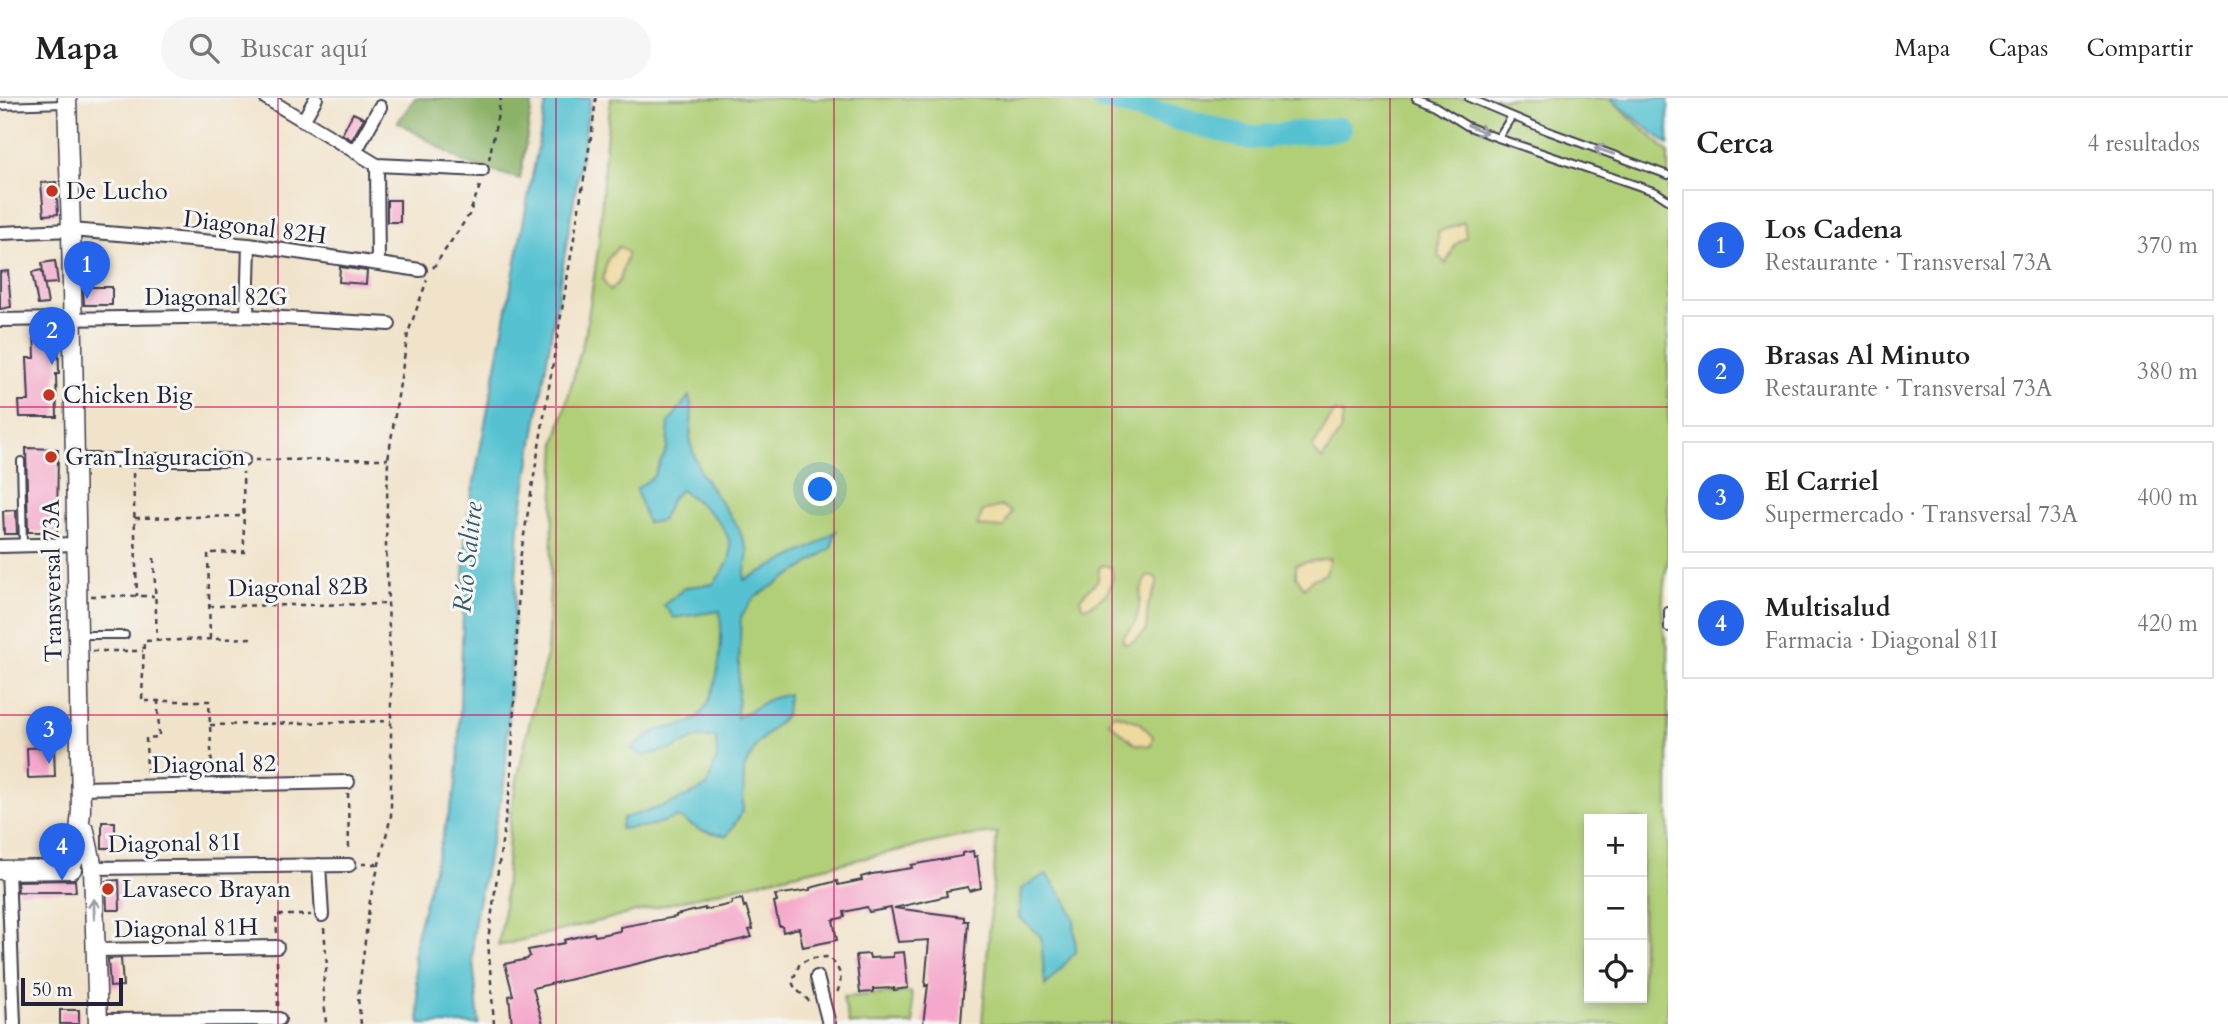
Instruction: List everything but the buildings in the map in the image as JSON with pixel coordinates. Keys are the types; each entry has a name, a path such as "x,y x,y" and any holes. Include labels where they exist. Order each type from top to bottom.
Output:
{"street":[{"path":"265,98 377,165 484,171"},
{"path":"303,121 316,98"},
{"name":"Transversal 73A","path":"63,869 74,862 77,855 81,810 67,101"},
{"path":"355,152 380,107"},
{"path":"377,165 378,263"},
{"name":"Diagonal 82H","path":"0,233 71,230 249,245 420,270"},
{"path":"247,316 249,245"},
{"name":"Diagonal 82G","path":"0,320 247,316 389,324"},
{"path":"75,460 243,460"},
{"path":"0,546 76,544"},
{"name":"Diagonal 82","path":"80,789 348,782"},
{"name":"Transversal 73A","path":"81,810 93,868 98,1022"},
{"name":"Diagonal 81I","path":"4,870 349,864"},
{"path":"319,865 322,915"},
{"path":"4,870 14,1024"},
{"name":"Diagonal 81H","path":"96,950 277,947"},
{"path":"817,977 829,1024"},
{"path":"98,1022 279,1019"}],"lane":[{"path":"1416,98 1435,106 1467,126 1656,192 1668,200"},
{"path":"1469,98 1668,175"},
{"path":"0,106 21,101 67,101"},
{"path":"1498,138 1512,116"},
{"path":"21,461 23,545"},
{"path":"1668,611 1668,628"},
{"path":"78,643 125,635"}],"path":[{"path":"361,1024 358,998 370,900 391,816 386,546 388,459 408,333 430,272 469,215 484,171 501,98"},
{"path":"494,1024 488,940 511,780 520,559 596,98"},
{"path":"210,639 208,553 244,552 243,460 388,459"},
{"path":"133,460 137,596"},
{"path":"134,518 244,516"},
{"path":"154,558 156,641"},
{"path":"77,596 155,596"},
{"name":"Diagonal 82B","path":"209,606 388,604"},
{"path":"212,785 209,701 142,701 144,641 254,638"},
{"path":"78,643 143,651"},
{"path":"148,787 146,738 159,737 158,701"},
{"path":"210,725 391,721"},
{"path":"348,782 349,864 379,864"},
{"path":"279,1019 276,915 322,915 327,966 323,983 326,1024"}],"green space":[{"path":"415,98 533,98 520,179 467,164 398,122"},
{"path":"611,98 1609,98 1668,152 1668,559 1662,604 1668,649 1668,1011 1665,1020 1668,1024 982,1024 997,833 958,837 754,883 498,946 503,921 511,809 547,655 556,441 586,331 599,243"},
{"path":"911,992 914,1024 849,1024 843,997"}],"sand":[{"path":"1464,222 1466,237 1455,245 1446,264 1439,256 1438,232"},
{"path":"619,246 628,253 619,282 610,291 603,280 607,260"},
{"path":"1335,411 1343,414 1341,430 1322,460 1312,448"},
{"path":"1002,506 1012,512 1003,528 977,526 983,511"},
{"path":"1330,558 1326,574 1313,579 1304,588 1296,576 1296,564"},
{"path":"1103,565 1111,567 1110,587 1093,604 1082,606 1080,598 1098,580 1099,568"},
{"path":"1148,576 1157,579 1157,585 1148,605 1146,631 1129,644 1124,643 1123,637 1134,625 1142,586"},
{"path":"1114,714 1139,722 1153,736 1151,746 1135,744 1109,722"}],"water":[{"name":"Río Salitre","path":"547,98 591,98 519,526 505,779 473,936 479,1024 420,1024 414,955 417,932 455,790 458,765 466,524"},
{"path":"1610,98 1668,98 1668,145"},
{"path":"689,396 692,409 690,442 700,472 738,527 748,551 744,580 816,545 836,531 831,548 755,597 741,616 737,718 770,699 788,694 786,715 757,744 744,769 743,811 727,836 700,830 678,817 650,826 620,829 623,818 666,805 707,786 717,757 716,738 696,738 673,749 642,756 632,748 656,731 687,724 701,714 714,687 718,671 720,611 674,618 664,605 686,587 713,584 729,560 728,538 716,519 681,490 672,498 661,521 647,523 636,489 653,477 667,449 669,422"},
{"path":"1046,874 1066,901 1074,919 1076,952 1045,986 1041,937 1019,917 1021,889"}],"waterway":[{"path":"1102,98 1249,138 1340,129"}],"place":[{"name":"De Lucho","path":"52,191"},
{"name":"Los Cadena","path":"87,299"},
{"name":"Brasas Al Minuto","path":"52,365"},
{"name":"Chicken Big","path":"49,395"},
{"name":"Gran Inaguracion","path":"51,457"},
{"name":"El Carriel","path":"49,764"},
{"name":"Multisalud","path":"62,881"},
{"name":"Lavaseco Brayan","path":"108,889"}]}
